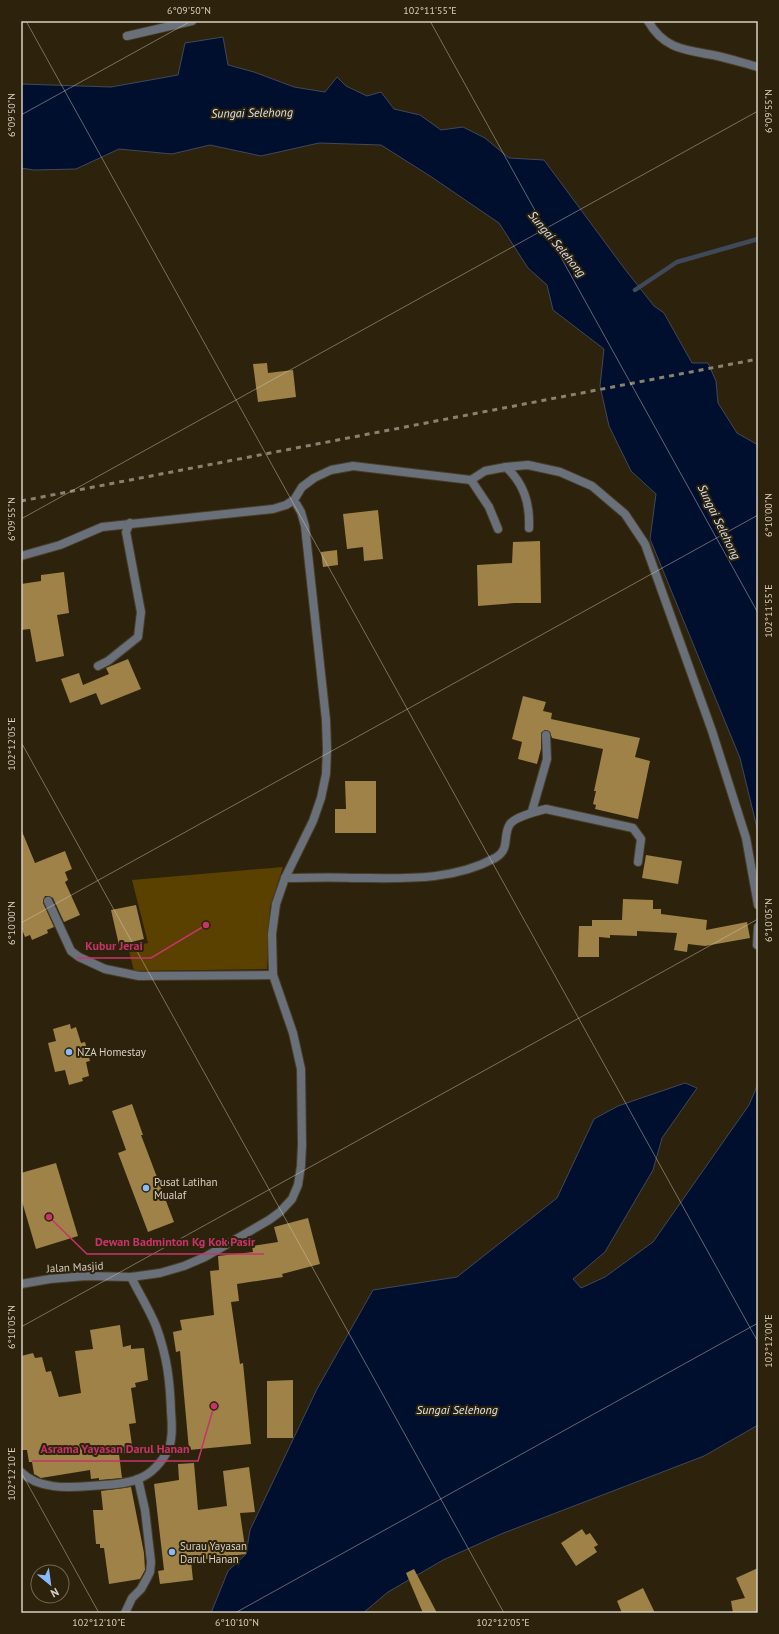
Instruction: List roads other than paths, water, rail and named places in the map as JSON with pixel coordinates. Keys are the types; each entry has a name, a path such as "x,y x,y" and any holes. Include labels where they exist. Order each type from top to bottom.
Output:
{"street":[{"path":"127,36 192,21"},
{"path":"648,21 662,39 675,47 715,55 758,67"},
{"path":"21,556 60,545 102,527 273,509 286,505 294,500 302,487 314,478 331,470 353,466 471,480 485,471 528,465 560,472 592,486 625,514 645,544 712,731 746,838 758,905"},
{"path":"506,467 515,476 526,494 529,528"},
{"path":"471,480 489,507 498,530"},
{"name":"Jalan Masjid","path":"21,1283 86,1276 131,1277 160,1273 184,1266 205,1257 269,1220 280,1212 292,1199 298,1185 302,1145 301,1069 293,1033 273,975 272,934 276,904 285,878 313,821 321,798 326,774 327,749 326,720 305,526 301,512 294,500"},
{"path":"98,666 108,661 138,637 141,612 126,532 130,523"},
{"path":"532,811 547,759 546,735"},
{"path":"285,878 438,877 450,874 496,858 503,852 510,824 532,811 546,810 633,828 641,839 638,862"},
{"path":"48,901 71,950 79,957 105,969 139,976 273,975"},
{"path":"757,945 758,927"},
{"path":"21,1472 35,1482 64,1487 106,1485 138,1479 156,1467 165,1456 171,1442 172,1421 170,1377 164,1349 150,1312 131,1277"},
{"path":"125,1613 132,1598 141,1589 147,1578 150,1572 151,1562 145,1510 138,1479"}],"water":[{"name":"Sungai Selehong","path":"223,37 228,65 254,72 294,87 325,92 337,77 346,86 367,96 381,92 394,109 420,115 441,130 463,127 485,138 509,158 544,160 624,268 654,306 664,313 692,363 708,363 716,381 718,403 737,433 758,445 758,832 740,758 650,539 656,494 631,471 609,426 600,386 604,349 553,310 547,285 528,268 499,223 381,145 319,143 261,156 210,145 172,154 119,149 76,169 34,170 21,168 21,84 111,87 178,75 185,43"},
{"name":"Sungai Selehong","path":"685,1083 697,1088 662,1138 653,1170 605,1252 573,1279 581,1288 605,1277 653,1242 749,1105 758,1084 758,1425 704,1456 501,1534 443,1560 388,1592 363,1613 211,1613 228,1571 246,1554 250,1530 317,1389 373,1290 457,1277 557,1198 594,1119 618,1106"}],"waterway":[{"path":"635,290 677,262 758,239"}],"railway":[{"path":"21,501 758,359"}],"place":[{"name":"Kubur Jerai","path":"206,925"},
{"name":"NZA Homestay","path":"69,1052"},
{"name":"Pusat Latihan Mualaf","path":"146,1188"},
{"name":"Dewan Badminton Kg Kok Pasir","path":"49,1217"},
{"name":"Asrama Yayasan Darul Hanan","path":"214,1406"},
{"name":"Surau Yayasan Darul Hanan","path":"172,1552"}]}
